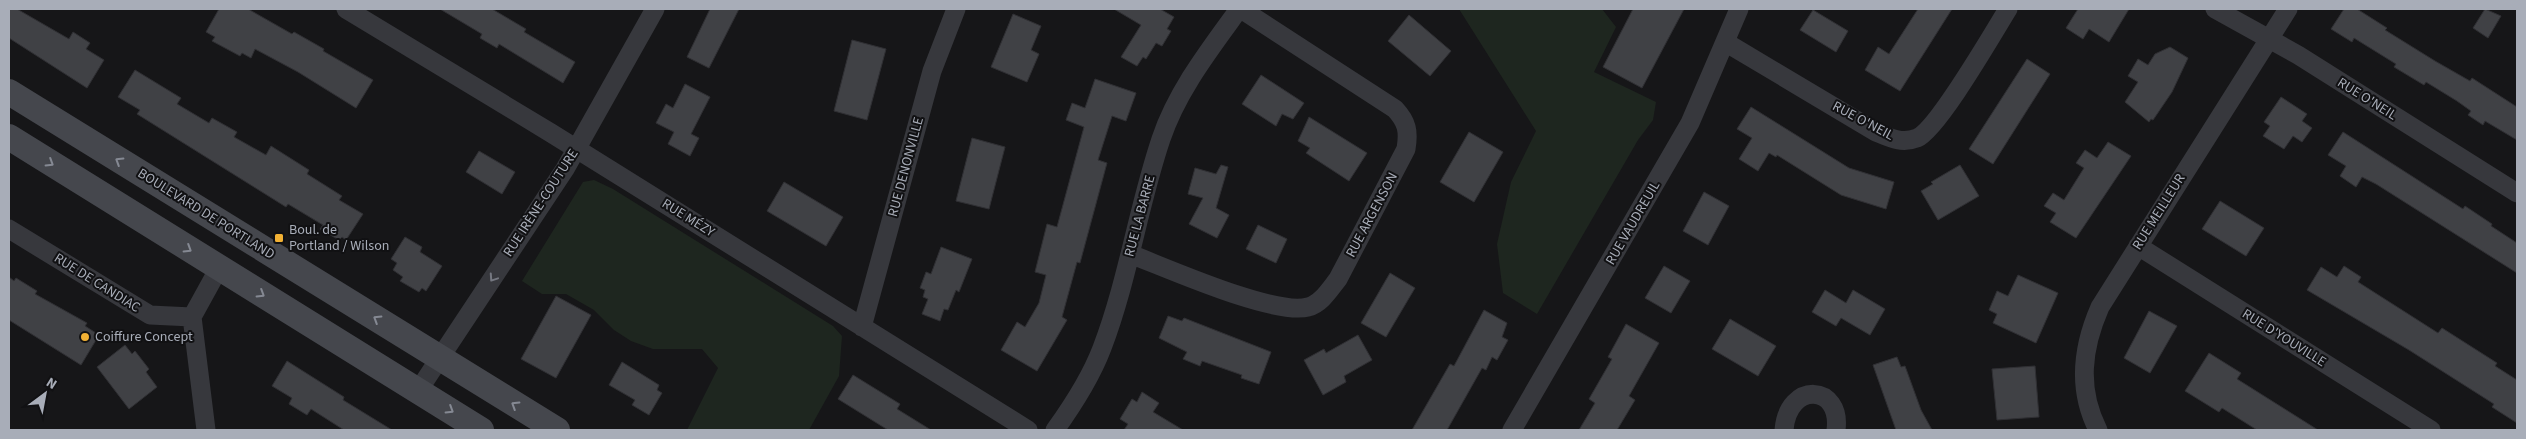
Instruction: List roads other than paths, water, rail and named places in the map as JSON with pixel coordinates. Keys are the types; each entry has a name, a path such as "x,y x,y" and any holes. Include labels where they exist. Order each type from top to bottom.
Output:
{"main road":[{"name":"BOULEVARD DE PORTLAND","path":"9,92 557,430"},
{"path":"9,137 481,430"}],"street":[{"name":"RUE MÉZY","path":"346,9 576,148 1028,430"},
{"name":"RUE IRÈNE-COUTURE","path":"418,390 554,186 655,9"},
{"name":"RUE DENONVILLE","path":"862,327 932,71 956,9"},
{"name":"RUE ARGENSON","path":"1130,254 1260,302 1287,309 1309,307 1324,297 1338,279 1406,149 1408,137 1406,121 1395,110 1240,9"},
{"name":"RUE LA BARRE","path":"1055,430 1082,387 1102,348 1130,254 1154,162 1171,114 1190,80 1240,9"},
{"name":"RUE VAUDREUIL","path":"1512,430 1675,152 1704,95 1739,9"},
{"name":"RUE O'NEIL","path":"1726,42 1876,132 1892,139 1906,141 1919,137 1929,129 1949,102 2008,9"},
{"name":"RUE O'NEIL","path":"2215,9 2306,60 2517,193"},
{"name":"RUE MEILLEUR","path":"2098,430 2090,415 2084,386 2086,347 2090,329 2100,306 2288,9"},
{"name":"RUE DE CANDIAC","path":"9,229 150,316 192,317"},
{"name":"RUE D'YOUVILLE","path":"2138,246 2431,430"},
{"path":"206,430 192,317 219,268"},
{"path":"1784,430 1788,411 1794,401 1806,395 1818,395 1830,402 1836,410 1836,430"}],"place":[{"name":"Boul. de Portland / Wilson","path":"279,238"},
{"name":"Coiffure Concept","path":"85,337"}]}
